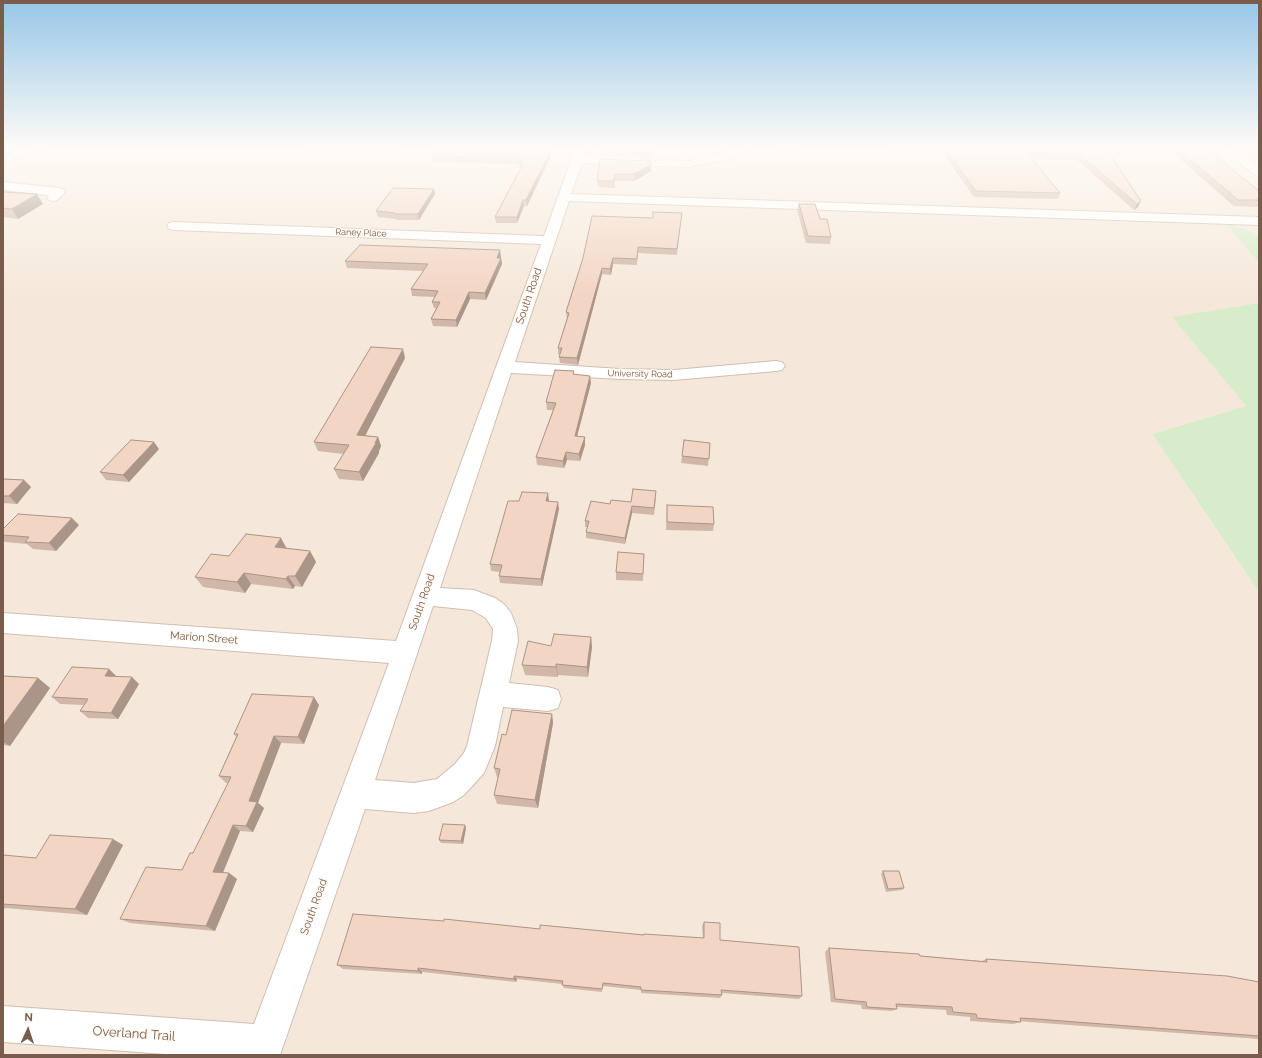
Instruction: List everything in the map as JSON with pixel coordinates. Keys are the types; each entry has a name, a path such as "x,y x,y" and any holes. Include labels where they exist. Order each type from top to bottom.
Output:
{"street":[{"name":"South Road","path":"263,1049 356,793 564,197"},
{"path":"575,197 1259,221"},
{"name":"Raney Place","path":"174,226 549,240"},
{"name":"University Road","path":"505,366 620,374 674,375 776,366"},
{"path":"356,793 414,798 443,792 454,785 474,763 481,746 506,641 505,629 502,620 495,611 486,604 474,600 424,596"},
{"name":"Marion Street","path":"3,623 405,653"},
{"path":"493,694 548,699"},
{"name":"Overland Trail","path":"3,1024 263,1049"}],"shaded area":[{"path":"3,197 1259,197 1259,235 1224,220 1259,263 1259,303 1173,318 1246,406 1152,434 1259,592 1259,1055 3,1055"}],"green space":[{"path":"1223,220 1259,235 1259,263"},
{"path":"1259,303 1259,592 1152,434 1246,406 1172,317"}],"building":[{"path":"3,197 31,197 12,209 3,208"},
{"path":"386,197 429,197 418,214 394,214 395,213 376,211"},
{"path":"505,197 527,197 526,200 523,200 517,217 495,217"},
{"path":"1129,197 1139,197 1141,201 1137,204"},
{"path":"1235,197 1259,197 1259,200 1238,200"},
{"path":"799,204 815,204 820,219 827,219 831,237 808,236"},
{"path":"653,212 682,213 677,249 638,247 637,259 613,258 610,269 602,268 577,358 559,357 562,348 558,348 569,313 566,312 583,258 592,216 653,218"},
{"path":"360,245 500,250 497,258 501,258 485,293 469,292 456,320 431,319 440,302 432,302 438,291 411,289 428,264 345,261"},
{"path":"371,347 403,349 357,435 378,437 359,472 334,469 349,445 314,442"},
{"path":"555,370 574,371 573,374 590,376 575,436 585,437 579,454 566,452 563,461 536,457 556,403 546,402"},
{"path":"131,440 154,442 123,475 100,472"},
{"path":"684,440 710,443 709,459 682,456"},
{"path":"3,479 24,480 9,496 3,496"},
{"path":"633,489 656,491 654,508 632,506 625,538 586,532 589,521 585,521 591,501 610,504 611,500 631,502"},
{"path":"522,492 548,493 546,501 558,502 541,579 499,576 502,565 490,564 508,501 519,501"},
{"path":"667,505 713,507 714,524 667,522"},
{"path":"18,514 72,518 49,543 25,542 29,537 3,535 3,529"},
{"path":"246,534 281,538 275,547 310,551 295,576 288,576 286,579 244,573 237,582 195,577 211,554 229,556"},
{"path":"618,552 644,554 643,574 616,572"},
{"path":"554,634 591,637 587,667 556,664 556,667 522,665 528,641 551,646"},
{"path":"72,667 109,669 105,676 132,677 111,713 80,711 88,699 52,697"},
{"path":"3,676 38,678 3,726"},
{"path":"252,694 314,697 298,737 274,736 249,801 257,802 246,826 233,825 213,872 229,873 206,926 120,919 146,867 182,870 190,853 193,853 231,777 219,776 238,734 234,734"},
{"path":"512,710 552,714 535,800 494,795 500,769 494,768 502,734 506,735"},
{"path":"443,824 465,825 461,841 439,840"},
{"path":"50,835 113,839 75,909 3,904 3,855 36,858"},
{"path":"883,871 899,871 904,888 888,889"},
{"path":"353,914 444,921 444,919 540,929 540,925 644,935 704,938 704,922 720,923 720,940 799,947 802,996 721,990 722,995 641,990 641,987 603,983 602,989 562,985 563,981 514,976 514,979 418,968 418,971 337,965"},
{"path":"829,948 919,954 920,956 987,962 986,959 1227,976 1259,982 1259,1036 1037,1019 1020,1018 1021,1022 977,1018 976,1014 953,1012 952,1007 896,1004 897,1009 867,1007 866,1002 835,999"}]}
